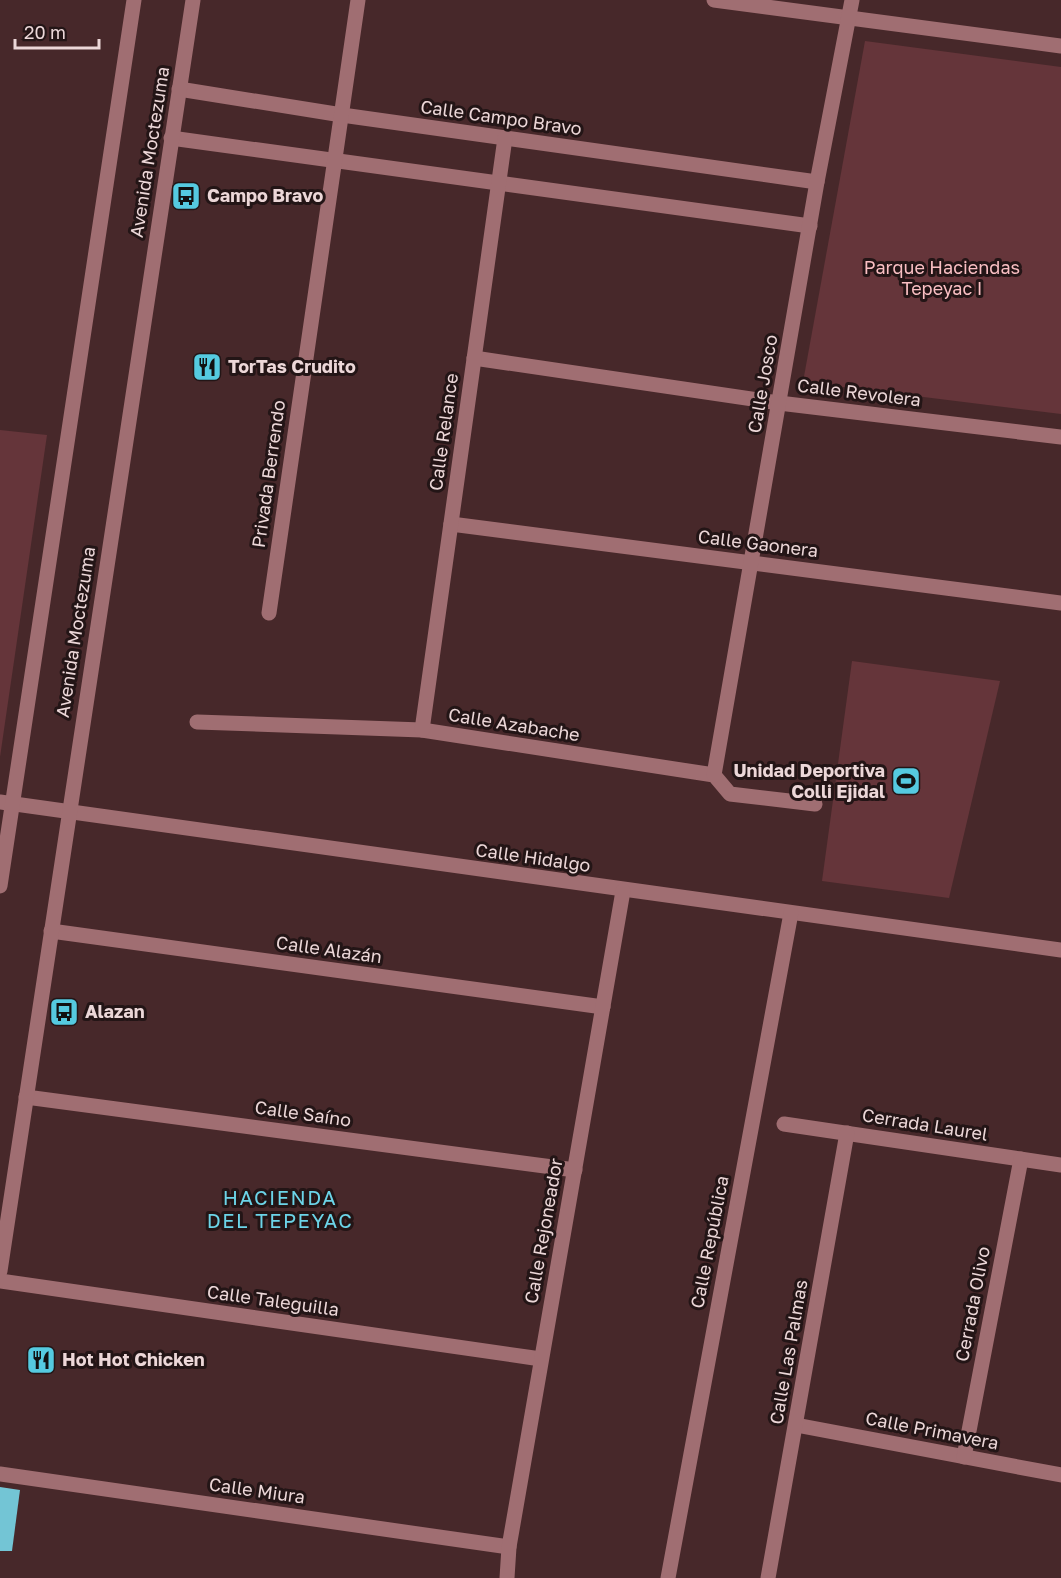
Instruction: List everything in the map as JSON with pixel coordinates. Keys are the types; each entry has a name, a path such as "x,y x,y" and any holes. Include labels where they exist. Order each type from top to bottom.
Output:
{"street":[{"name":"Avenida Moctezuma","path":"0,886 6,804 134,0"},
{"name":"Avenida Moctezuma","path":"0,1271 192,0"},
{"name":"Privada Berrendo","path":"269,613 358,0"},
{"path":"714,0 849,20 1061,46"},
{"name":"Calle Josco","path":"714,775 817,182 852,0"},
{"name":"Calle Campo Bravo","path":"179,89 342,115 817,182"},
{"path":"171,138 335,163 810,226"},
{"name":"Calle Relance","path":"422,730 505,138"},
{"name":"Calle Revolera","path":"474,358 779,403 1061,437"},
{"name":"Calle Gaonera","path":"451,524 1061,603"},
{"name":"Calle Azabache","path":"197,722 422,730 714,775"},
{"path":"714,775 730,794 815,804"},
{"name":"Calle Hidalgo","path":"6,804 1061,950"},
{"name":"Calle Rejoneador","path":"507,1578 509,1546 623,891"},
{"name":"Calle República","path":"668,1578 791,913"},
{"name":"Calle Alazán","path":"51,932 603,1007"},
{"name":"Calle Saíno","path":"26,1097 574,1170"},
{"name":"Cerrada Laurel","path":"784,1124 1061,1165"},
{"name":"Calle Las Palmas","path":"768,1578 847,1133"},
{"name":"Cerrada Olivo","path":"964,1456 1021,1159"},
{"name":"Calle Taleguilla","path":"0,1281 541,1359"},
{"name":"Calle Primavera","path":"796,1425 1061,1475"},
{"name":"Calle Miura","path":"0,1474 509,1546"}],"green space":[{"name":"Parque Haciendas Tepeyac I","path":"865,41 1061,67 1061,414 803,382"},
{"path":"0,430 47,435 0,757"},
{"name":"Unidad Deportiva Colli Ejidal","path":"852,661 1000,681 949,898 822,881"}],"building":[{"path":"0,1487 20,1490 12,1551 0,1551"}],"place":[{"name":"Campo Bravo","path":"186,196"},
{"name":"TorTas Crudito","path":"207,367"},
{"name":"Unidad Deportiva Colli Ejidal","path":"906,781"},
{"name":"Alazan","path":"64,1012"},
{"name":"Hot Hot Chicken","path":"41,1360"}],"district":[{"name":"HACIENDA DEL TEPEYAC","path":"280,1210"}]}
